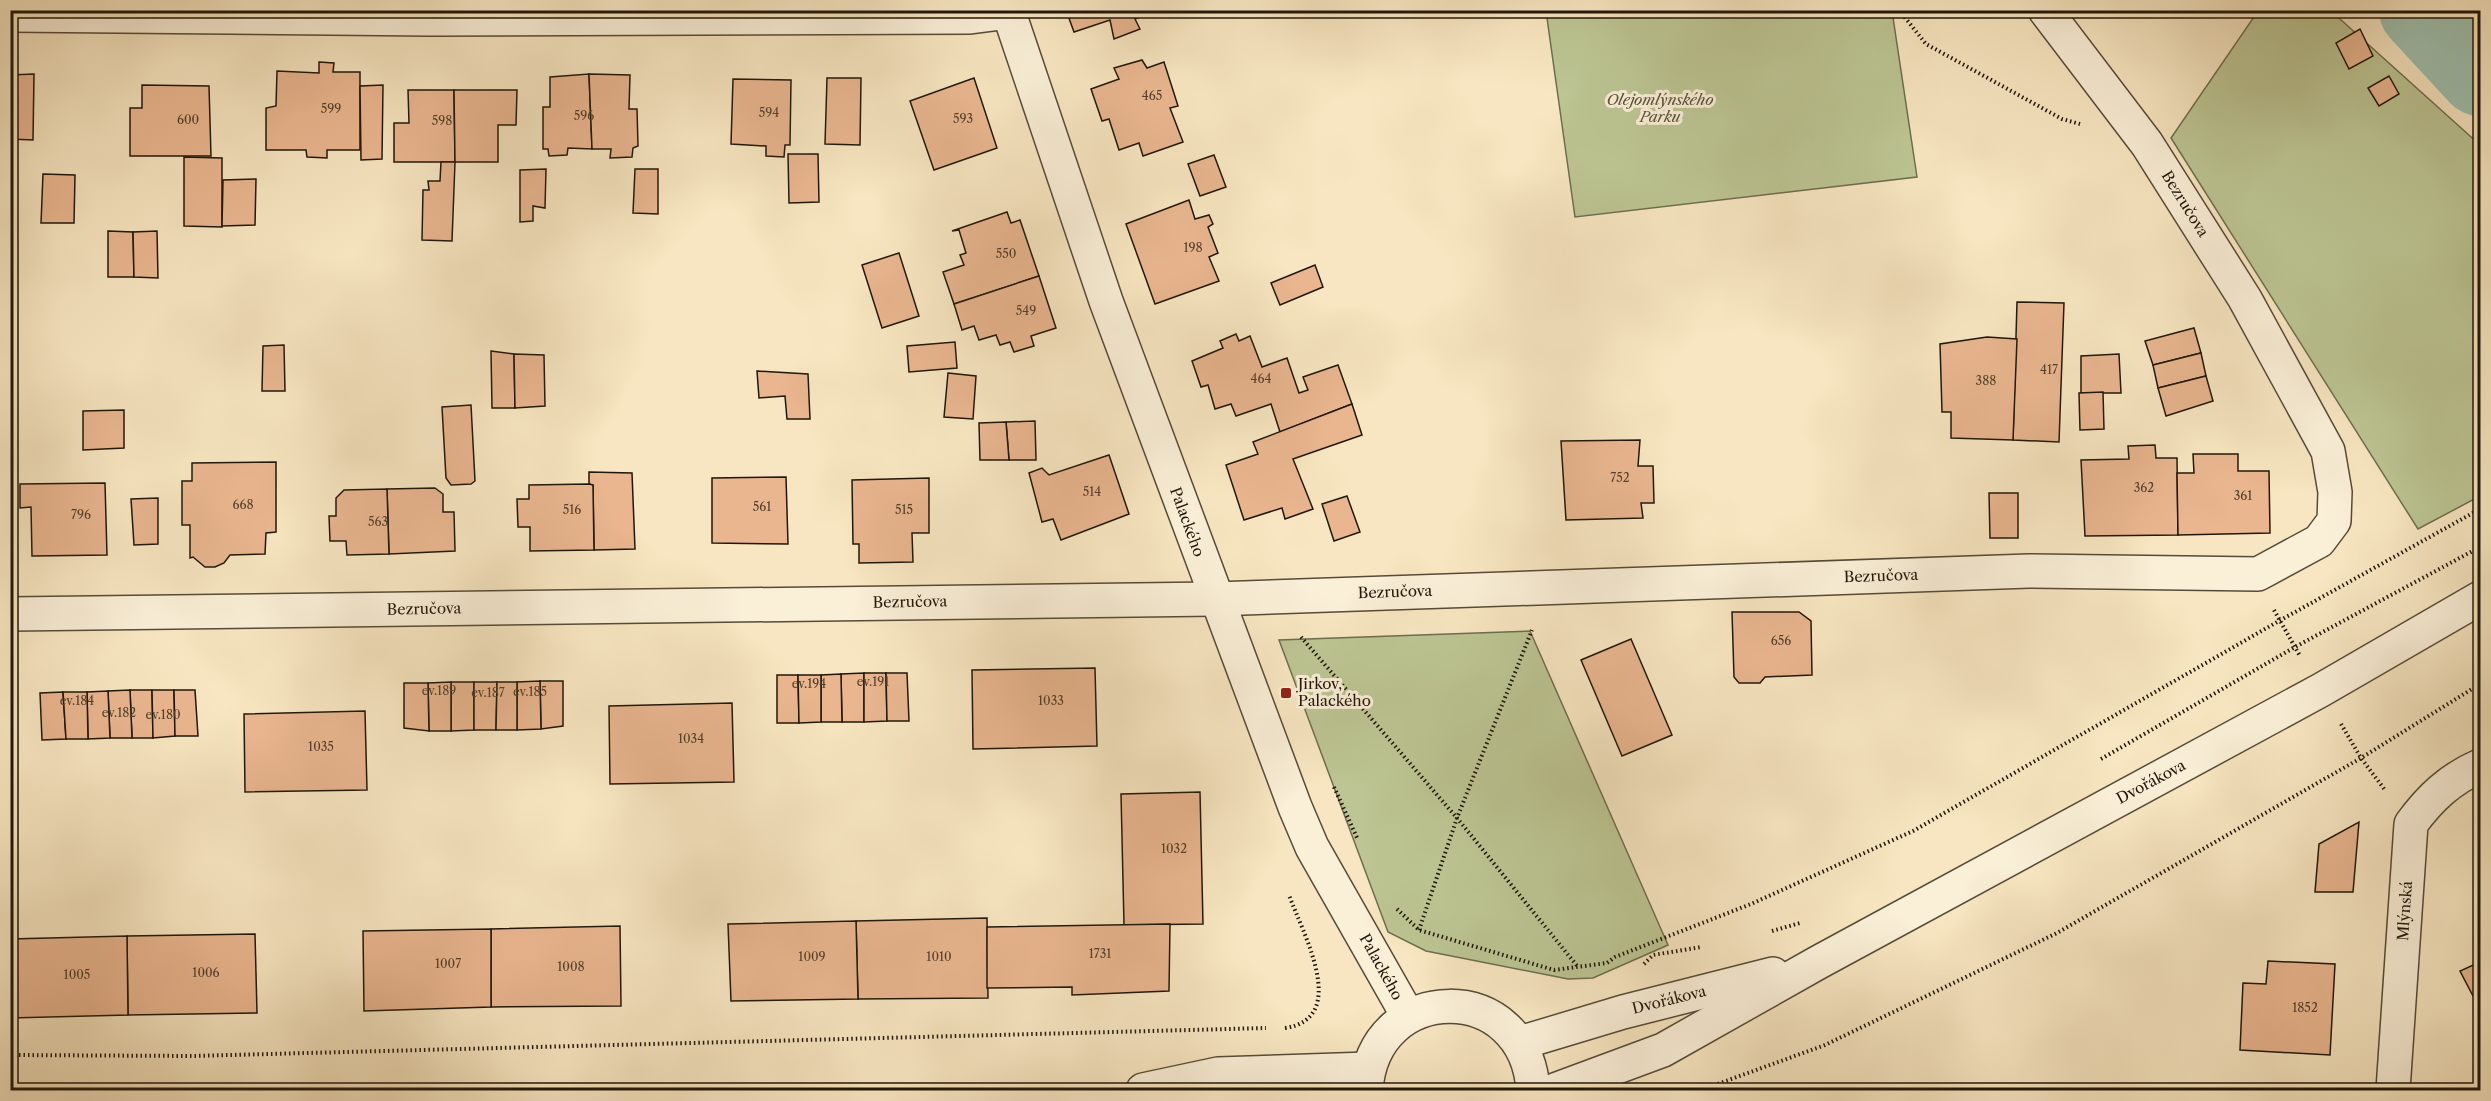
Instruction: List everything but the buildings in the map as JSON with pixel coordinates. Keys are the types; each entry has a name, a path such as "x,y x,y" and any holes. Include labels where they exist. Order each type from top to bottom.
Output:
{"street":[{"name":"Bezručova","path":"10,614 1215,599 2029,571 2258,574 2319,542 2334,521 2335,492 2328,451 2245,299 2147,144 2045,10"},
{"path":"10,15 443,19 970,17 1008,11"},
{"name":"Palackého","path":"1008,11 1106,301 1215,599 1312,847 1408,1016"},
{"name":"Dvořákova","path":"1555,1090 1663,1050 1819,962 2321,690 2481,598"},
{"name":"Mlýnská","path":"2393,1090 2411,825 2430,798 2461,774 2481,766"},
{"name":"Dvořákova","path":"1520,1043 1623,1012 1819,962"},
{"path":"1143,1090 1218,1074 1367,1080 1377,1048 1390,1030 1408,1016 1431,1007 1465,1007 1482,1011 1503,1024 1520,1043 1532,1069 1533,1090"}],"path":[{"path":"1899,10 1926,44 2062,119 2083,125"},
{"path":"1391,903 1419,930 1554,970 1607,963 1615,957 1751,904 1913,831 2279,621 2481,509"},
{"path":"2100,760 2295,647 2481,547"},
{"path":"1419,930 1457,818 1549,587"},
{"path":"2279,621 2295,647"},
{"path":"1296,631 1457,818 1578,968"},
{"path":"1701,1090 1825,1045 2057,933 2361,758 2481,684"},
{"path":"1330,777 1359,842"},
{"path":"1278,1028 1288,1028 1314,1014 1319,1003 1320,986 1286,885"},
{"path":"1761,935 1810,919"},
{"path":"1641,969 1653,955 1707,946"},
{"path":"10,1055 192,1056 1268,1028"}],"green space":[{"path":"2330,10 2480,145 2480,496 2418,529 2171,138 2258,11"},
{"name":"Olejomlýnského Parku","path":"1546,11 1892,11 1917,177 1575,217"},
{"path":"1530,631 1668,945 1593,978 1568,979 1426,951 1388,932 1279,640"}],"waterway":[{"path":"2420,10 2480,75"}],"place":[{"name":"Jirkov, Palackého","path":"1286,693"}]}
